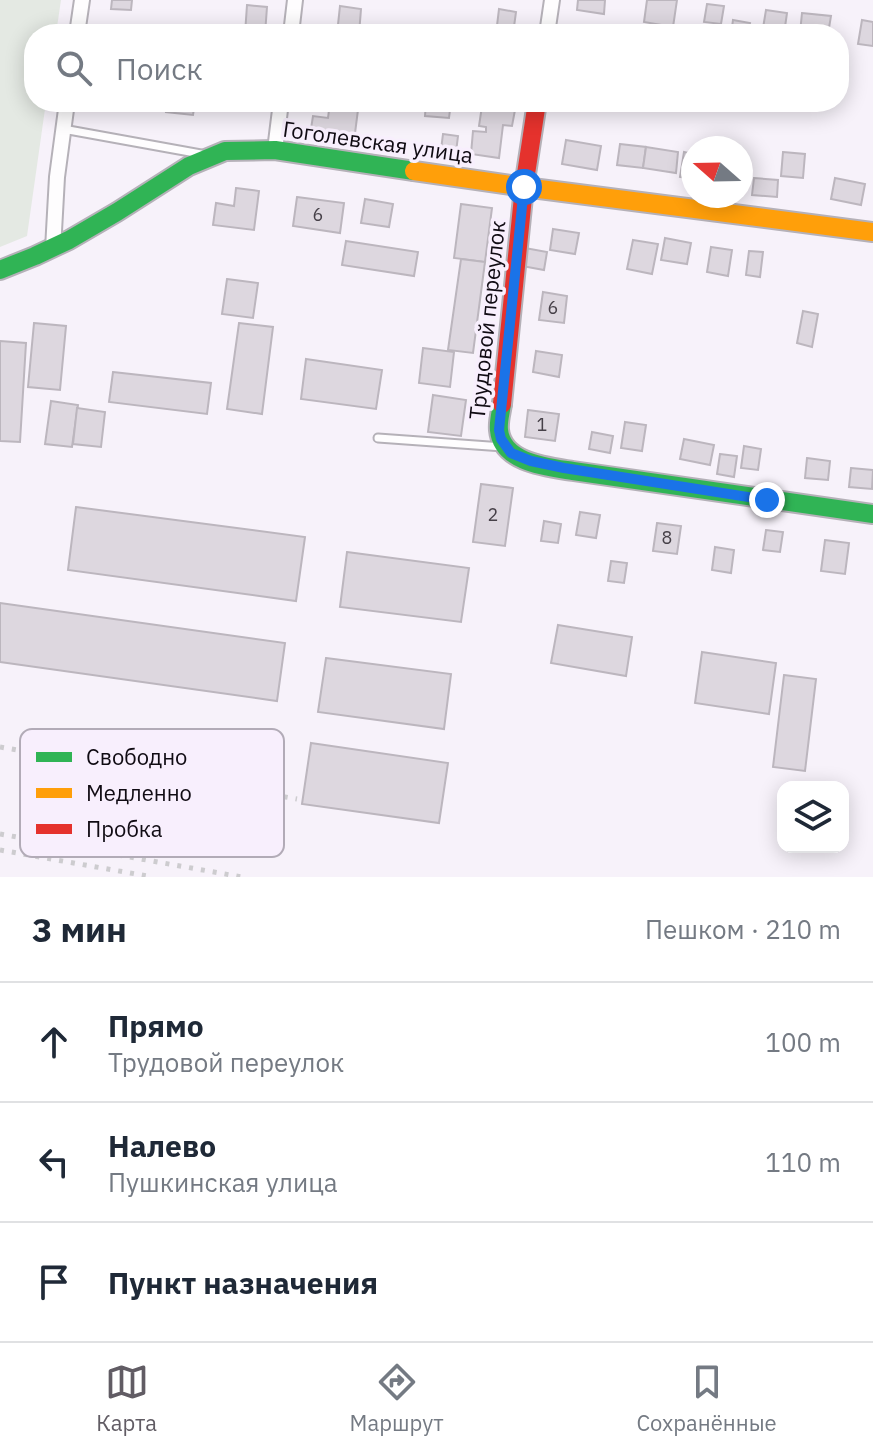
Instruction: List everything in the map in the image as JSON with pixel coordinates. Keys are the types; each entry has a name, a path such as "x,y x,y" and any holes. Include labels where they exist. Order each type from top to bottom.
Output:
{"street":[{"path":"78,24 82,0"},
{"path":"292,24 295,0"},
{"path":"548,24 552,0"},
{"path":"53,249 57,177 66,112"},
{"path":"275,150 280,112"},
{"name":"Трудовой переулок","path":"505,447 499,430 524,187 535,112"},
{"name":"Гоголевская улица","path":"0,270 84,233 169,178 211,156 243,149 275,150 524,187 873,232"},
{"path":"505,447 521,458 564,468 873,514"}],"lane":[{"path":"63,129 211,156"},
{"path":"378,438 505,447"}],"shaded area":[{"path":"0,0 61,0 57,24 24,24 24,112 45,112 27,236 0,247"}],"building":[{"path":"112,0 132,0 131,10 111,9"},
{"path":"578,0 605,0 604,14 577,10"},
{"path":"647,0 677,0 673,24 644,22"},
{"path":"707,4 724,6 721,24 704,22"},
{"path":"247,5 267,7 266,24 246,24"},
{"path":"340,6 361,9 360,24 338,24"},
{"path":"499,9 516,12 514,24 497,24"},
{"path":"766,10 787,13 785,24 764,24"},
{"path":"802,13 831,16 830,24 801,24"},
{"path":"733,20 750,23 750,24 732,24"},
{"path":"862,20 873,22 873,46 858,44"},
{"path":"166,112 193,112 193,115"},
{"path":"329,112 358,112 354,141 310,135 313,116 328,118"},
{"path":"425,112 450,112 449,118 425,116"},
{"path":"481,112 515,112 512,126 503,125 499,158 471,154 473,131 486,132 486,127 479,126"},
{"path":"443,134 458,136 455,160 440,158"},
{"path":"566,140 601,146 597,170 562,164"},
{"path":"620,144 646,147 643,168 617,165"},
{"path":"646,147 678,152 676,173 643,168"},
{"path":"783,152 805,154 803,178 781,176"},
{"path":"754,178 778,180 777,197 753,195"},
{"path":"835,178 865,184 861,205 831,199"},
{"path":"236,188 259,191 254,230 213,225 216,203 234,206"},
{"path":"297,197 344,203 340,233 293,226"},
{"path":"365,199 393,204 389,227 361,223"},
{"path":"461,204 492,208 485,262 454,258"},
{"path":"553,229 579,233 575,254 550,250"},
{"path":"665,238 691,243 687,264 661,260"},
{"path":"633,240 658,244 652,274 627,269"},
{"path":"346,241 418,252 414,276 342,265"},
{"path":"711,247 732,250 728,276 707,272"},
{"path":"525,248 547,252 544,270 522,266"},
{"path":"749,251 763,252 760,277 746,275"},
{"path":"461,259 485,262 473,353 448,350"},
{"path":"227,279 258,283 253,318 222,314"},
{"path":"543,292 567,296 564,323 539,320"},
{"path":"803,311 818,314 812,347 797,343"},
{"path":"34,323 66,326 60,390 28,387"},
{"path":"239,323 273,327 262,414 227,409"},
{"path":"0,341 26,343 20,442 0,441"},
{"path":"423,348 454,352 450,387 419,383"},
{"path":"536,351 562,355 559,377 533,372"},
{"path":"306,359 382,370 376,409 301,399"},
{"path":"113,372 211,383 207,414 109,402"},
{"path":"433,395 466,400 461,436 428,432"},
{"path":"51,401 78,405 72,447 45,444"},
{"path":"77,408 105,412 101,447 73,444"},
{"path":"528,410 559,414 555,441 525,437"},
{"path":"625,422 646,425 642,451 621,448"},
{"path":"592,432 613,436 610,453 589,449"},
{"path":"684,439 714,445 710,465 680,459"},
{"path":"744,446 761,449 758,470 741,468"},
{"path":"720,454 737,456 734,477 717,474"},
{"path":"807,458 830,461 828,480 805,478"},
{"path":"851,468 873,470 872,489 849,487"},
{"path":"481,484 513,488 505,546 473,542"},
{"path":"76,507 305,537 296,601 68,570"},
{"path":"580,512 600,515 596,538 576,535"},
{"path":"544,521 561,524 558,543 541,541"},
{"path":"657,523 681,526 677,554 653,551"},
{"path":"766,530 783,532 780,552 763,550"},
{"path":"825,540 849,543 845,574 821,571"},
{"path":"715,547 734,550 731,573 712,570"},
{"path":"347,552 469,568 461,622 340,607"},
{"path":"611,561 627,563 624,583 608,581"},
{"path":"0,603 285,643 277,701 0,662"},
{"path":"558,625 632,637 626,676 551,663"},
{"path":"702,652 776,663 769,714 695,703"},
{"path":"326,658 451,674 444,729 318,712"},
{"path":"784,675 816,679 805,771 773,767"},
{"path":"311,743 448,763 439,823 302,804"}],"railway":[{"path":"0,747 20,751"},
{"path":"284,797 297,799"},
{"path":"0,834 20,838"},
{"path":"0,850 20,854"},
{"path":"40,857 153,877"},
{"path":"129,857 242,877"}],"traffic: fast":[{"path":"0,270 69,240 189,166 225,151 275,150 414,171"},
{"path":"502,404 499,427 502,441 517,456 539,465 873,514"}],"traffic: slow":[{"path":"414,171 873,232"}],"traffic: jam":[{"path":"502,404 524,187 535,112"}],"route":[{"path":"524,187 499,430 505,447 521,458 564,468 767,500"}]}
